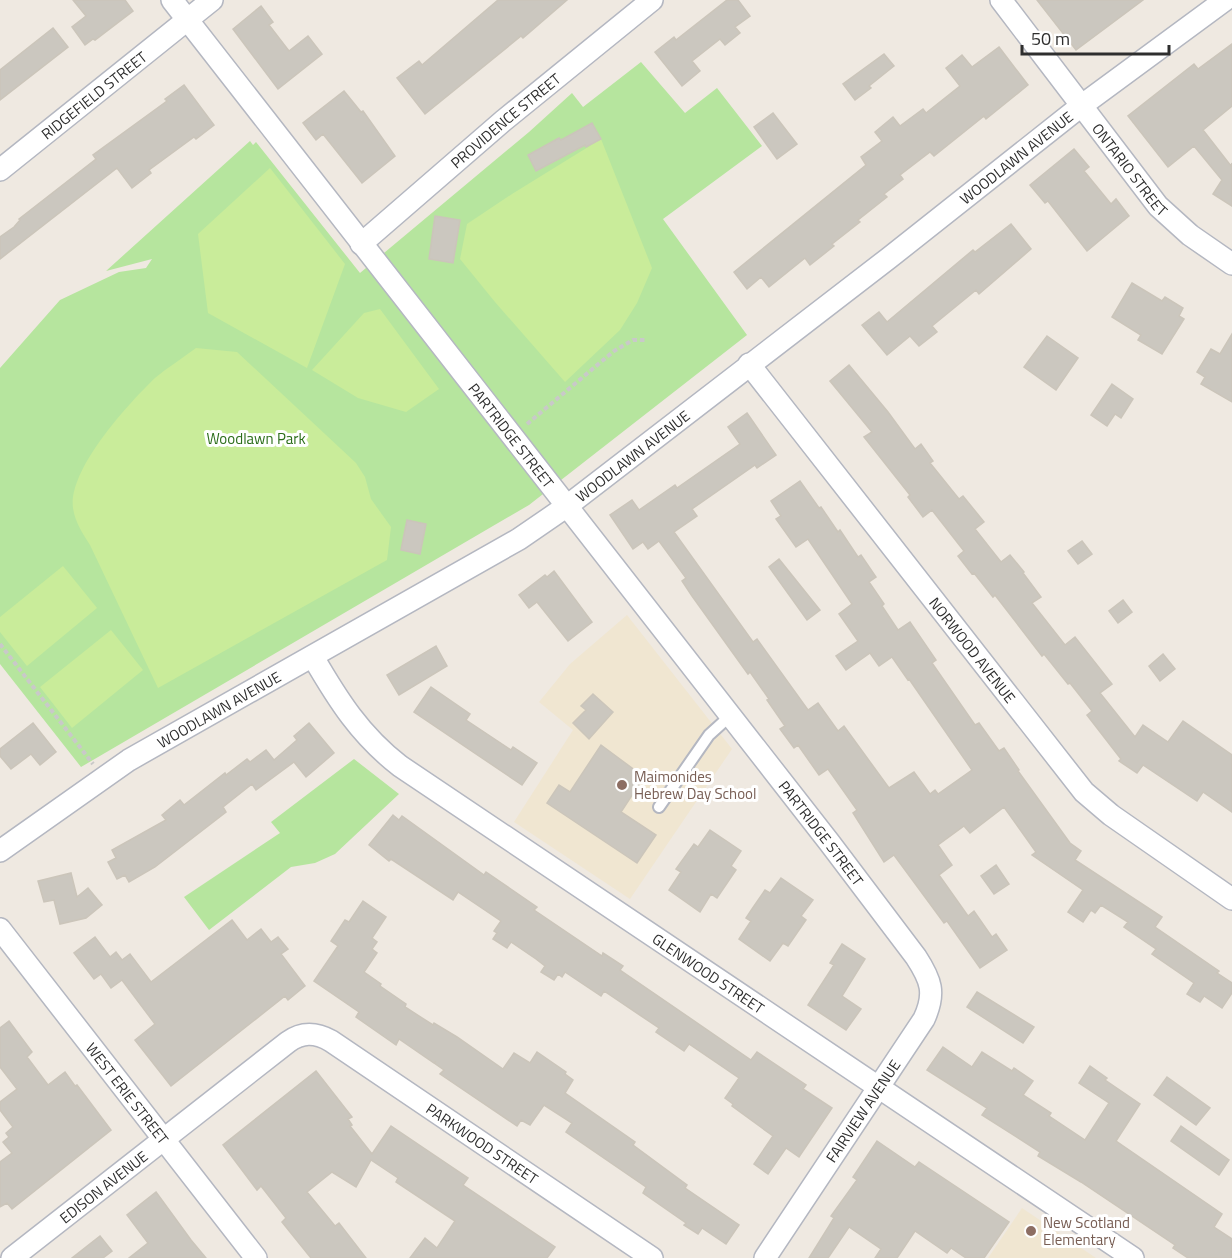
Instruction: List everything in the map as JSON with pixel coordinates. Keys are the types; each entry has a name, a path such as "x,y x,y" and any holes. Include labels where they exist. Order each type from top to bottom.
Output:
{"street":[{"name":"PARTRIDGE STREET","path":"172,0 916,957"},
{"name":"RIDGEFIELD STREET","path":"0,170 212,0"},
{"name":"PROVIDENCE STREET","path":"361,244 503,121 652,0"},
{"name":"ONTARIO STREET","path":"1000,0 1158,206 1190,235 1232,264"},
{"name":"WOODLAWN AVENUE","path":"0,851 129,760 519,539 567,506 1082,106 1226,0"},
{"name":"NORWOOD AVENUE","path":"749,364 1084,792 1111,815 1232,899"},
{"name":"GLENWOOD STREET","path":"313,657 354,723 382,752 400,766 1133,1258"},
{"name":"WEST ERIE STREET","path":"0,929 256,1258"},
{"name":"FAIRVIEW AVENUE","path":"765,1258 924,1019 929,1006 931,990 929,980 916,957"},
{"name":"EDISON AVENUE","path":"12,1258 288,1042 298,1035 309,1034"},
{"name":"PARKWOOD STREET","path":"309,1034 331,1041 652,1258"}],"lane":[{"path":"659,807 709,735 730,716"}],"path":[{"path":"512,436 614,351 633,340 645,340"},
{"path":"0,644 104,777"}],"shaded area":[{"name":"Maimonides Hebrew Day School","path":"627,615 732,749 630,899 514,822 573,730 539,702 570,664"},
{"name":"New Scotland Elementary","path":"1022,1208 1096,1258 988,1258"}],"green space":[{"name":"Woodlawn Park","path":"641,62 685,113 717,88 762,146 663,219 747,335 529,505 81,767 0,664 0,368 60,300 119,272 146,268 152,259 106,271 250,141 253,145 256,142 360,273 529,132 572,93 583,107"},
{"path":"601,139 652,268 637,303 620,330 565,382 460,259 467,224"},
{"path":"270,168 345,264 307,368 208,313 198,234"},
{"path":"380,309 439,389 406,412 358,398 312,370 364,313"},
{"path":"196,348 237,352 356,463 365,477 371,499 391,527 387,560 158,688 90,545 77,523 73,508 74,492 90,456 116,420 155,378"},
{"path":"63,566 97,608 27,666 0,632 0,617"},
{"path":"111,630 143,670 72,728 40,687"},
{"path":"354,759 399,794 335,854 315,863 291,867 209,930 184,897 280,833 271,822"}],"building":[{"path":"73,0 125,0 133,11 85,45 72,27 86,16"},
{"path":"498,0 567,0 523,38 521,36 425,114 397,78 419,61 422,65"},
{"path":"727,0 738,0 750,16 735,27 740,33 725,45 720,39 692,61 700,71 682,86 655,52 674,37 676,40"},
{"path":"1037,0 1143,0 1076,50"},
{"path":"261,6 273,22 269,25 289,51 308,36 322,54 278,89 233,29"},
{"path":"53,28 68,47 0,100 0,70"},
{"path":"1232,44 1232,106 1203,130 1231,166 1232,163 1232,206 1213,194 1222,180 1194,146 1168,167 1128,116 1194,64 1198,69"},
{"path":"999,47 1028,85 986,119 984,116 934,156 930,152 900,175 903,179 884,194 887,197 858,220 860,222 810,265 805,258 769,287 761,277 747,289 734,272 866,165 861,157 882,141 875,132 893,117 900,126 923,109 926,113 960,86 946,68 962,55 972,67"},
{"path":"884,54 894,66 855,100 843,84"},
{"path":"184,85 214,125 149,170 151,173 132,188 117,168 0,259 0,237 14,227 19,219 96,159 93,155 167,101 165,99"},
{"path":"344,91 361,112 363,111 395,156 362,183 323,134 316,140 303,123"},
{"path":"773,113 797,144 777,159 754,127"},
{"path":"592,123 601,139 536,171 528,155"},
{"path":"1074,149 1089,167 1084,171 1111,204 1116,199 1129,216 1087,251 1048,201 1045,203 1030,185"},
{"path":"435,216 460,220 453,263 429,259"},
{"path":"1011,224 1031,249 979,294 976,290 932,326 937,332 919,346 910,336 887,355 862,325 879,312 887,322 973,250 975,252"},
{"path":"1132,283 1162,301 1165,297 1183,308 1179,316 1184,319 1162,354 1138,340 1141,335 1112,317"},
{"path":"1232,334 1232,402 1201,384 1205,377 1197,372 1211,349 1220,354"},
{"path":"1047,336 1078,358 1056,390 1024,367"},
{"path":"849,365 915,449 921,444 933,461 930,463 959,499 963,496 984,522 975,529 1001,562 1010,555 1024,572 1041,597 1032,603 1065,645 1075,637 1112,684 1100,693 1135,737 1143,725 1168,742 1183,721 1232,755 1232,812 1203,792 1197,801 1143,765 1137,773 1119,761 1121,759 1087,715 1092,711 1070,683 1068,684 1044,654 1042,656 995,595 993,597 974,573 972,574 958,556 964,551 932,510 923,517 908,497 910,495 864,437 872,432 830,381"},
{"path":"1112,384 1133,399 1121,418 1115,414 1107,426 1091,415"},
{"path":"747,413 776,455 757,468 755,465 692,509 697,516 674,532 753,642 757,639 808,710 818,703 838,731 844,726 889,788 914,772 930,794 935,790 938,794 972,770 892,657 879,666 870,653 846,670 836,656 858,641 839,614 852,604 808,539 796,547 776,519 781,516 771,501 800,481 838,532 840,530 858,557 861,555 876,577 869,582 898,630 910,622 936,660 932,663 975,725 979,723 999,751 1004,748 1070,843 1081,851 1075,860 1162,917 1155,927 1219,971 1217,973 1232,983 1232,993 1222,1008 1204,996 1200,1002 1187,994 1194,983 1152,954 1156,949 1124,927 1128,922 1101,905 1095,913 1091,910 1083,922 1068,912 1083,890 1032,855 1036,852 1004,807 970,833 964,826 938,845 952,865 939,875 968,916 974,911 992,937 996,934 1007,950 980,968 947,921 944,923 894,855 884,862 853,813 857,810 828,769 819,775 798,745 794,748 780,729 785,726 767,700 769,699 750,672 748,674 692,596 682,581 686,578 659,541 648,549 643,542 633,549 610,515 632,500 639,510 675,485 677,488 740,444 728,427"},
{"path":"407,520 426,524 420,554 401,550"},
{"path":"1082,541 1092,554 1078,564 1068,551"},
{"path":"779,559 820,610 807,620 769,567"},
{"path":"554,571 592,622 568,641 537,602 529,608 519,595"},
{"path":"1123,600 1132,612 1118,623 1109,611"},
{"path":"436,646 447,666 399,695 387,675"},
{"path":"1163,654 1175,669 1160,681 1149,666"},
{"path":"431,687 470,714 466,720 511,750 513,747 537,763 522,785 414,712"},
{"path":"593,694 613,712 589,739 573,723 586,710 581,706"},
{"path":"33,723 56,752 40,765 31,754 11,769 0,756 0,749"},
{"path":"309,723 334,753 306,777 294,762 256,790 252,784 223,807 226,812 155,867 129,882 125,875 117,879 108,862 116,858 112,850 166,820 162,815 180,800 184,805 247,759 250,762 266,750 274,760 297,740 294,736"},
{"path":"601,745 644,777 621,812 656,835 637,863 547,803 559,785 570,792"},
{"path":"393,815 399,820 402,816 484,875 486,872 537,907 534,910 602,956 603,953 623,966 620,970 751,1060 757,1052 806,1085 803,1089 832,1108 799,1157 786,1148 768,1174 754,1164 773,1136 732,1106 733,1104 725,1098 739,1078 689,1044 684,1051 656,1032 659,1028 604,991 601,996 565,972 562,977 558,974 554,980 541,972 545,966 536,959 511,942 507,948 493,939 497,933 494,931 501,921 458,892 453,900 391,859 389,861 369,845"},
{"path":"710,830 741,851 731,866 736,870 717,898 711,894 700,912 669,890 681,872 676,869 694,844 698,847"},
{"path":"996,865 1009,884 994,894 981,876"},
{"path":"71,873 77,897 88,888 102,905 86,918 60,924 54,900 44,902 38,881"},
{"path":"781,878 813,900 801,916 806,920 788,946 783,943 770,961 739,939 751,921 746,918 765,890 770,893"},
{"path":"363,901 386,917 372,938 377,942 372,949 377,953 364,972 406,1004 405,1007 457,1037 503,1069 514,1053 530,1063 537,1052 566,1072 565,1074 573,1080 565,1093 635,1142 633,1145 687,1185 685,1188 739,1225 726,1244 702,1228 698,1234 684,1225 686,1223 643,1193 646,1187 566,1132 572,1123 544,1105 530,1125 521,1120 517,1126 440,1074 444,1070 399,1039 396,1045 356,1017 359,1012 314,981 338,946 331,941 345,920 349,922"},
{"path":"232,920 247,940 261,929 271,942 278,937 288,949 281,954 305,986 288,1000 285,996 171,1086 135,1040 155,1024 122,980 111,988 101,974 94,979 74,953 95,937 110,957 116,952 122,960 130,954 151,982"},
{"path":"842,944 865,959 842,996 861,1009 846,1030 808,1005 834,965 830,963"},
{"path":"977,992 1034,1027 1023,1043 967,1007"},
{"path":"9,1021 32,1052 27,1057 48,1085 65,1072 111,1130 12,1209 7,1203 0,1207 0,1162 12,1153 3,1142 9,1137 6,1133 13,1127 0,1110 0,1102 17,1089 0,1067 0,1028"},
{"path":"943,1047 972,1067 982,1052 1012,1071 1014,1068 1033,1081 1023,1095 1051,1113 1049,1116 1085,1140 1109,1103 1079,1083 1090,1066 1107,1078 1105,1080 1140,1104 1116,1141 1222,1214 1214,1227 1232,1239 1232,1258 1188,1258 1173,1248 1175,1245 1038,1156 1040,1152 982,1115 987,1108 927,1070"},
{"path":"316,1071 352,1117 348,1119 352,1125 350,1126 372,1154 391,1126 468,1178 463,1185 555,1247 547,1258 410,1258 425,1238 437,1248 455,1221 396,1182 398,1178 371,1160 356,1187 332,1172 307,1192 335,1226 339,1223 366,1258 311,1258 282,1222 286,1218 261,1186 257,1190 223,1145"},
{"path":"1167,1077 1210,1108 1196,1125 1154,1095"},
{"path":"1181,1126 1229,1160 1219,1175 1171,1141"},
{"path":"877,1141 915,1167 919,1162 1009,1222 984,1258 966,1258 951,1248 947,1253 915,1231 897,1258 875,1258 881,1249 849,1227 828,1258 809,1258 834,1218 831,1216 857,1180 853,1177"},
{"path":"156,1192 206,1258 129,1258 148,1243 127,1215"},
{"path":"100,1236 112,1251 103,1258 72,1258"}],"place":[{"name":"Maimonides Hebrew Day School","path":"622,785"},
{"name":"New Scotland Elementary","path":"1031,1231"}]}
